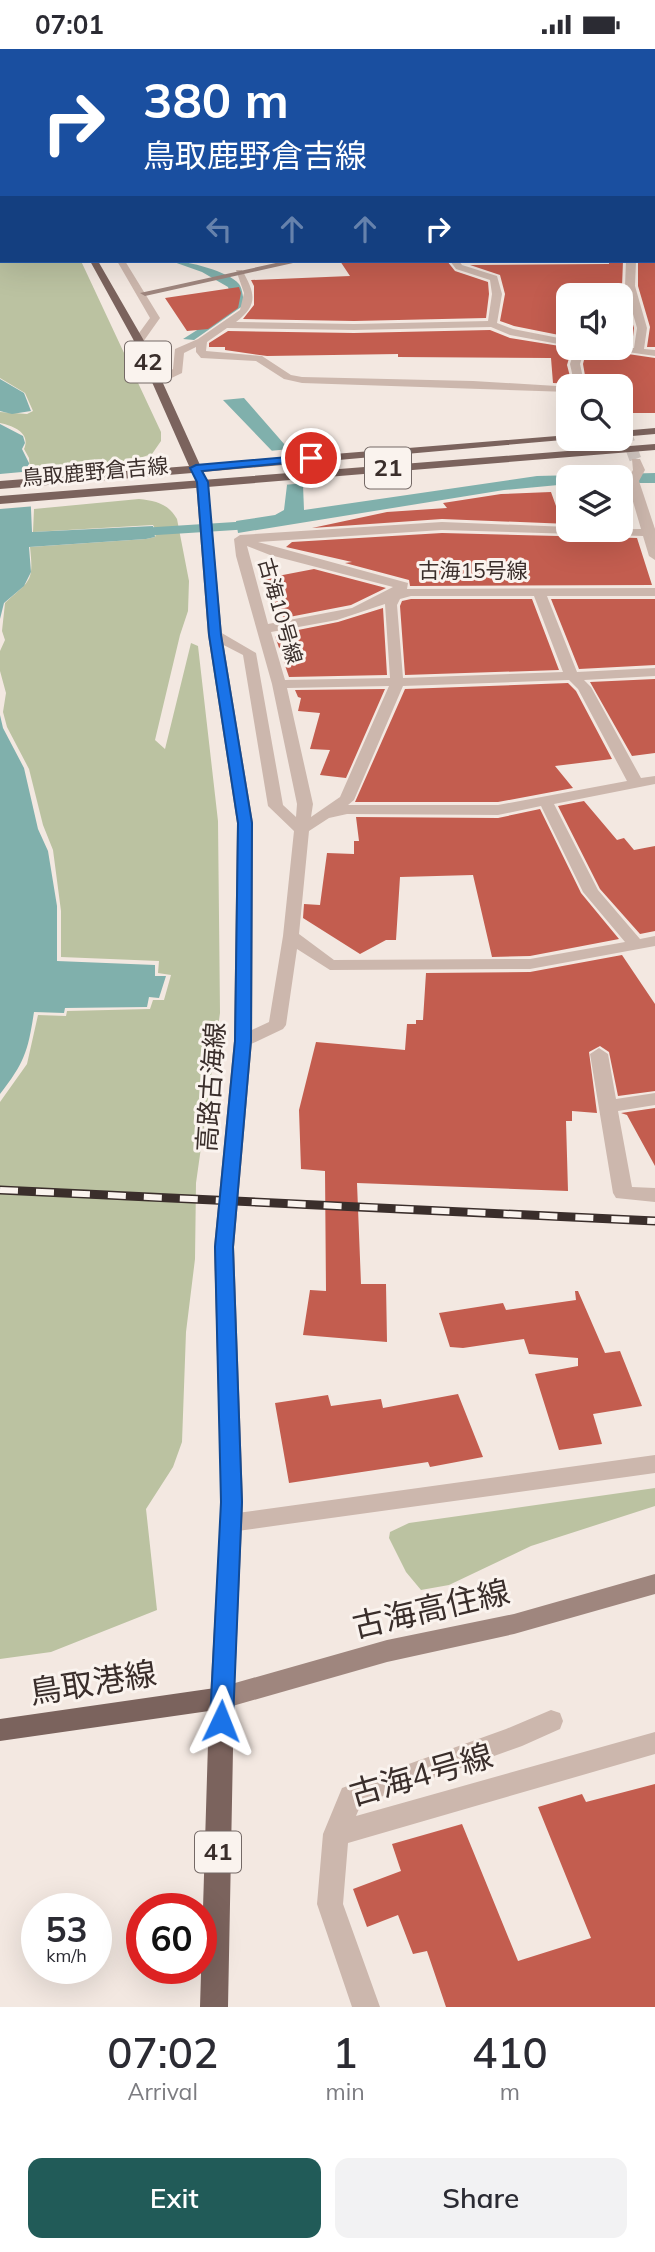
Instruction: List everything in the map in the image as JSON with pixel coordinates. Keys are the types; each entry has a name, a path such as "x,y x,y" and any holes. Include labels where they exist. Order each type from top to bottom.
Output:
{"main road":[{"name":"42","path":"95,263 111,285 139,340 199,475"},
{"path":"145,293 286,263"},
{"path":"633,433 655,431"},
{"name":"鳥取鹿野倉吉線","path":"0,500 157,486 272,461 556,439"},
{"name":"鳥取鹿野倉吉線","path":"0,485 155,471 199,475 278,476 655,447"},
{"name":"高路古海線","path":"199,475 215,635 245,823 243,1041 224,1247 230,1523 222,1698"},
{"name":"古海高住線","path":"222,1698 387,1651 514,1624 655,1584"},
{"name":"鳥取港線","path":"0,1730 222,1698"},
{"name":"41","path":"214,2007 222,1698"}],"street":[{"path":"122,263 132,282 145,293 155,318 139,340"},
{"path":"456,263 459,267 494,278 497,294 492,324"},
{"path":"631,263 630,286 642,328 639,352"},
{"path":"157,381 178,370 179,351 202,341 227,325 248,306 249,293 239,272"},
{"path":"227,325 354,327 492,324 510,332 556,341"},
{"path":"202,341 201,352 205,356 258,358 288,377 302,380 556,388"},
{"path":"633,351 655,352"},
{"path":"636,461 639,470 633,481 652,533 655,556"},
{"name":"古海10号線","path":"243,1041 277,1025 291,936 306,804 279,684 242,555 240,539 442,526 652,533"},
{"path":"240,539 274,552 403,586 394,596 326,619 264,629"},
{"name":"古海15号線","path":"301,830 346,800 397,683 391,605 394,596 411,592 655,591"},
{"path":"539,592 571,675 584,687 636,783"},
{"path":"215,635 248,653 276,806 301,830 344,810 498,810 655,780"},
{"path":"279,684 397,683 655,672"},
{"path":"545,800 591,892 636,944"},
{"path":"291,936 330,965 530,964 655,941"},
{"path":"599,1054 623,1193 655,1195"},
{"path":"608,1106 655,1099"},
{"path":"230,1523 655,1464"},
{"path":"336,1834 351,1796 513,1738 551,1721"},
{"name":"古海4号線","path":"366,2007 330,1905 336,1834 655,1743"}],"green space":[{"path":"0,263 82,263 161,432 161,441 152,454 133,460 30,471 23,435 16,428 0,423 0,412 27,414 33,411 25,393 0,378"},
{"path":"139,499 165,506 177,519 189,581 188,611 155,740 165,749 191,643 198,646 218,821 220,1013 196,1183 195,1259 186,1332 182,1442 173,1467 146,1509 157,1610 51,1652 0,1659 0,1102 27,1064 38,1015 66,1016 67,1011 150,1009 153,1000 164,1000 171,975 158,973 159,961 61,957 61,911 53,850 43,825 29,769 7,727 3,712 6,693 0,671 0,651 5,640 2,631 5,603 28,580 31,568 30,547 146,539 155,537 157,532 153,525 33,532 34,509"},
{"path":"655,1488 655,1506 531,1546 449,1585 421,1590 406,1572 389,1538 390,1532 409,1523"}],"water":[{"path":"177,263 207,268 234,279 241,289 244,305 194,340 183,339 216,318 231,297 228,287 202,272"},
{"path":"0,379 24,393 31,411 12,414 0,411"},
{"path":"244,398 285,445 303,485 304,510 537,476 556,476 556,485 504,490 238,533 236,521 275,515 284,510 287,485 272,451 223,400"},
{"path":"0,424 23,436 25,443 22,449 29,463 32,532 153,526 155,537 29,547 31,572 24,586 4,603 0,619"},
{"path":"655,473 655,483 633,483 633,474"},
{"path":"0,715 3,728 24,768 38,829 48,851 57,906 57,961 155,965 155,976 166,976 159,998 149,997 147,1007 65,1008 64,1013 34,1012 24,1056 0,1094"}],"pier":[{"path":"290,449 306,483 283,485 269,451"},
{"path":"33,471 36,506 0,509 0,474"}],"building":[{"path":"341,263 449,263 455,271 488,282 486,318 354,321 243,319 254,305 254,286 251,280 350,276"},
{"path":"623,263 622,283 556,283 556,334 500,321 505,294 500,275 470,265"},
{"path":"638,263 655,263 655,347 647,347 650,327 638,286"},
{"path":"239,287 241,293 238,308 208,329 187,331 165,298"},
{"path":"490,330 510,338 556,345 556,360 568,360 569,374 556,374 556,383 553,383 551,358 398,357 398,354 267,356 225,350 225,347 209,347 209,343 228,331 354,333"},
{"path":"633,355 655,358 655,413 633,413 633,374 585,374 584,360 633,360"},
{"path":"551,492 556,506 556,523 442,519 312,528 387,512 447,508 443,503 501,494"},
{"path":"442,533 556,536 556,542 633,542 633,538 637,538 652,585 410,586 409,580 345,563 352,562 286,547 292,542"},
{"path":"314,569 386,588 351,605 284,618 264,589 270,588 262,579"},
{"path":"532,599 559,670 405,675 400,606 402,601"},
{"path":"551,599 655,599 655,665 579,669"},
{"path":"383,608 387,675 289,677 275,636 295,635 293,631 338,622"},
{"path":"655,679 655,753 632,756 590,682"},
{"path":"568,683 576,691 612,759 555,766 573,788 498,802 355,802 405,689"},
{"path":"385,689 346,778 320,775 330,750 310,749 320,713 298,711 301,698 295,690"},
{"path":"584,801 617,840 624,838 634,850 655,846 655,931 640,934 600,889 558,806"},
{"path":"540,809 581,893 619,939 530,956 492,957 473,875 400,877 396,940 386,940 360,954 303,918 304,904 320,905 327,853 354,854 354,841 359,841 356,817 498,818"},
{"path":"622,955 655,1004 655,1091 618,1096 609,1052 600,1046 589,1052 597,1113 572,1111 572,1121 566,1121 568,1191 357,1183 361,1284 386,1284 387,1342 303,1335 310,1290 326,1291 325,1171 301,1169 299,1110 316,1042 405,1050 407,1024 416,1024 416,1020 423,1020 426,973 530,972"},
{"path":"655,1108 655,1166 627,1115 621,1113"},
{"path":"575,1291 578,1291 605,1353 620,1351 642,1406 593,1414 602,1444 559,1450 535,1374 578,1366 578,1358 529,1354 524,1339 463,1348 450,1347 439,1313 503,1303 506,1310 576,1300"},
{"path":"458,1394 483,1457 430,1467 428,1462 289,1483 275,1403 328,1395 331,1406 381,1399 383,1408"},
{"path":"655,1784 655,2007 446,2007 427,1951 413,1954 398,1915 367,1927 353,1889 401,1871 392,1844 462,1824 518,1961 591,1938 538,1807 582,1794 586,1802"}],"waterway":[{"path":"141,532 251,525"}],"tunnel":[{"path":"632,451 636,461"}],"railway":[{"path":"0,1190 655,1221"}],"route":[{"path":"221,1721 232,1502 224,1247 243,1041 245,823 215,635 202,482 196,468 311,458"}]}
